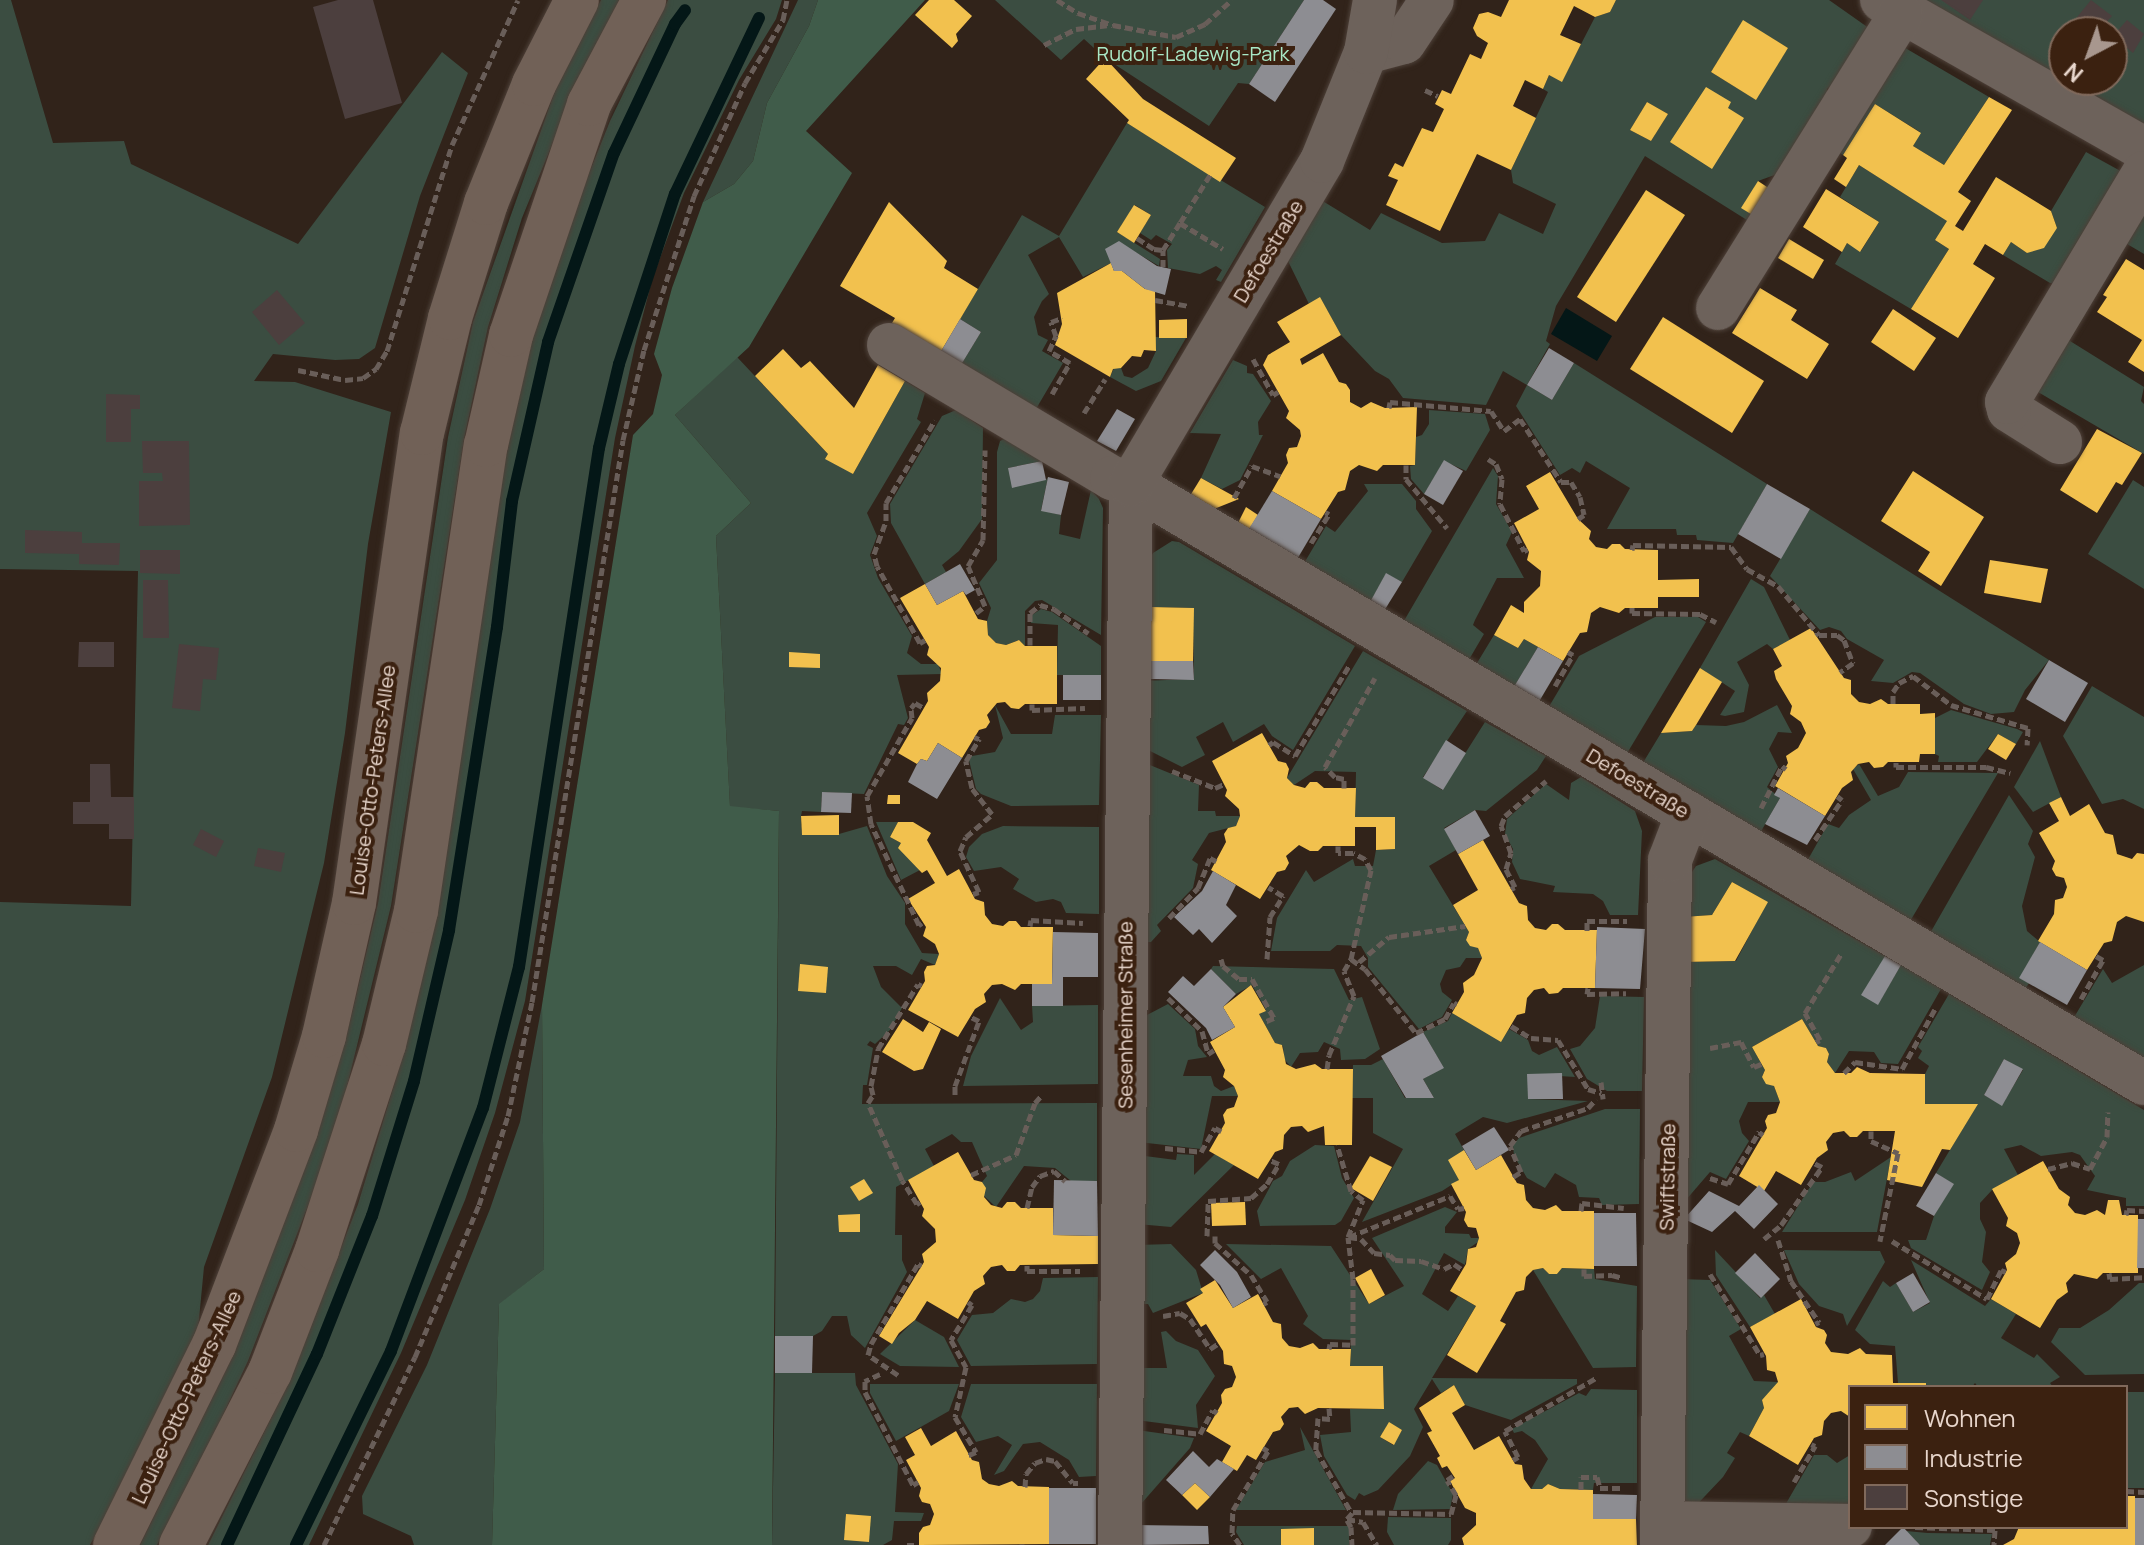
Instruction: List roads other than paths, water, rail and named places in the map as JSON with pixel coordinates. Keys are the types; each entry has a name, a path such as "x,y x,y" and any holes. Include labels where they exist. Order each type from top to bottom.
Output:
{"main road":[{"name":"Louise-Otto-Peters-Allee","path":"115,1545 214,1345 296,1130 324,1036 354,903 422,433 450,318 486,203 534,84 577,0"},
{"path":"181,1545 270,1372 317,1250 384,1044 416,911 486,445 511,335 589,104 644,0"}],"street":[{"name":"Defoestraße","path":"1131,484 1322,161 1366,52 1375,0"},
{"path":"1366,52 1404,42 1432,0"},
{"path":"1718,308 1892,7 2144,149"},
{"path":"2060,442 2009,410 2007,402 2144,173"},
{"name":"Defoestraße","path":"889,345 1112,478 1131,484 1794,876 2126,1092"},
{"name":"Sesenheimer Straße","path":"1120,1545 1131,484"},
{"name":"Swiftstraße","path":"1662,1534 1649,1278 1670,860 1688,813"},
{"path":"1662,1534 1848,1526"}],"waterway":[{"path":"227,1545 317,1354 372,1216 414,1081 449,930 497,627 512,501 548,342 614,153 675,24 685,10"},
{"path":"296,1545 391,1351 483,1108 519,967 599,448 619,364 675,194 759,18"}],"park label":[{"name":"Rudolf-Ladewig-Park","path":"1193,53"}]}
